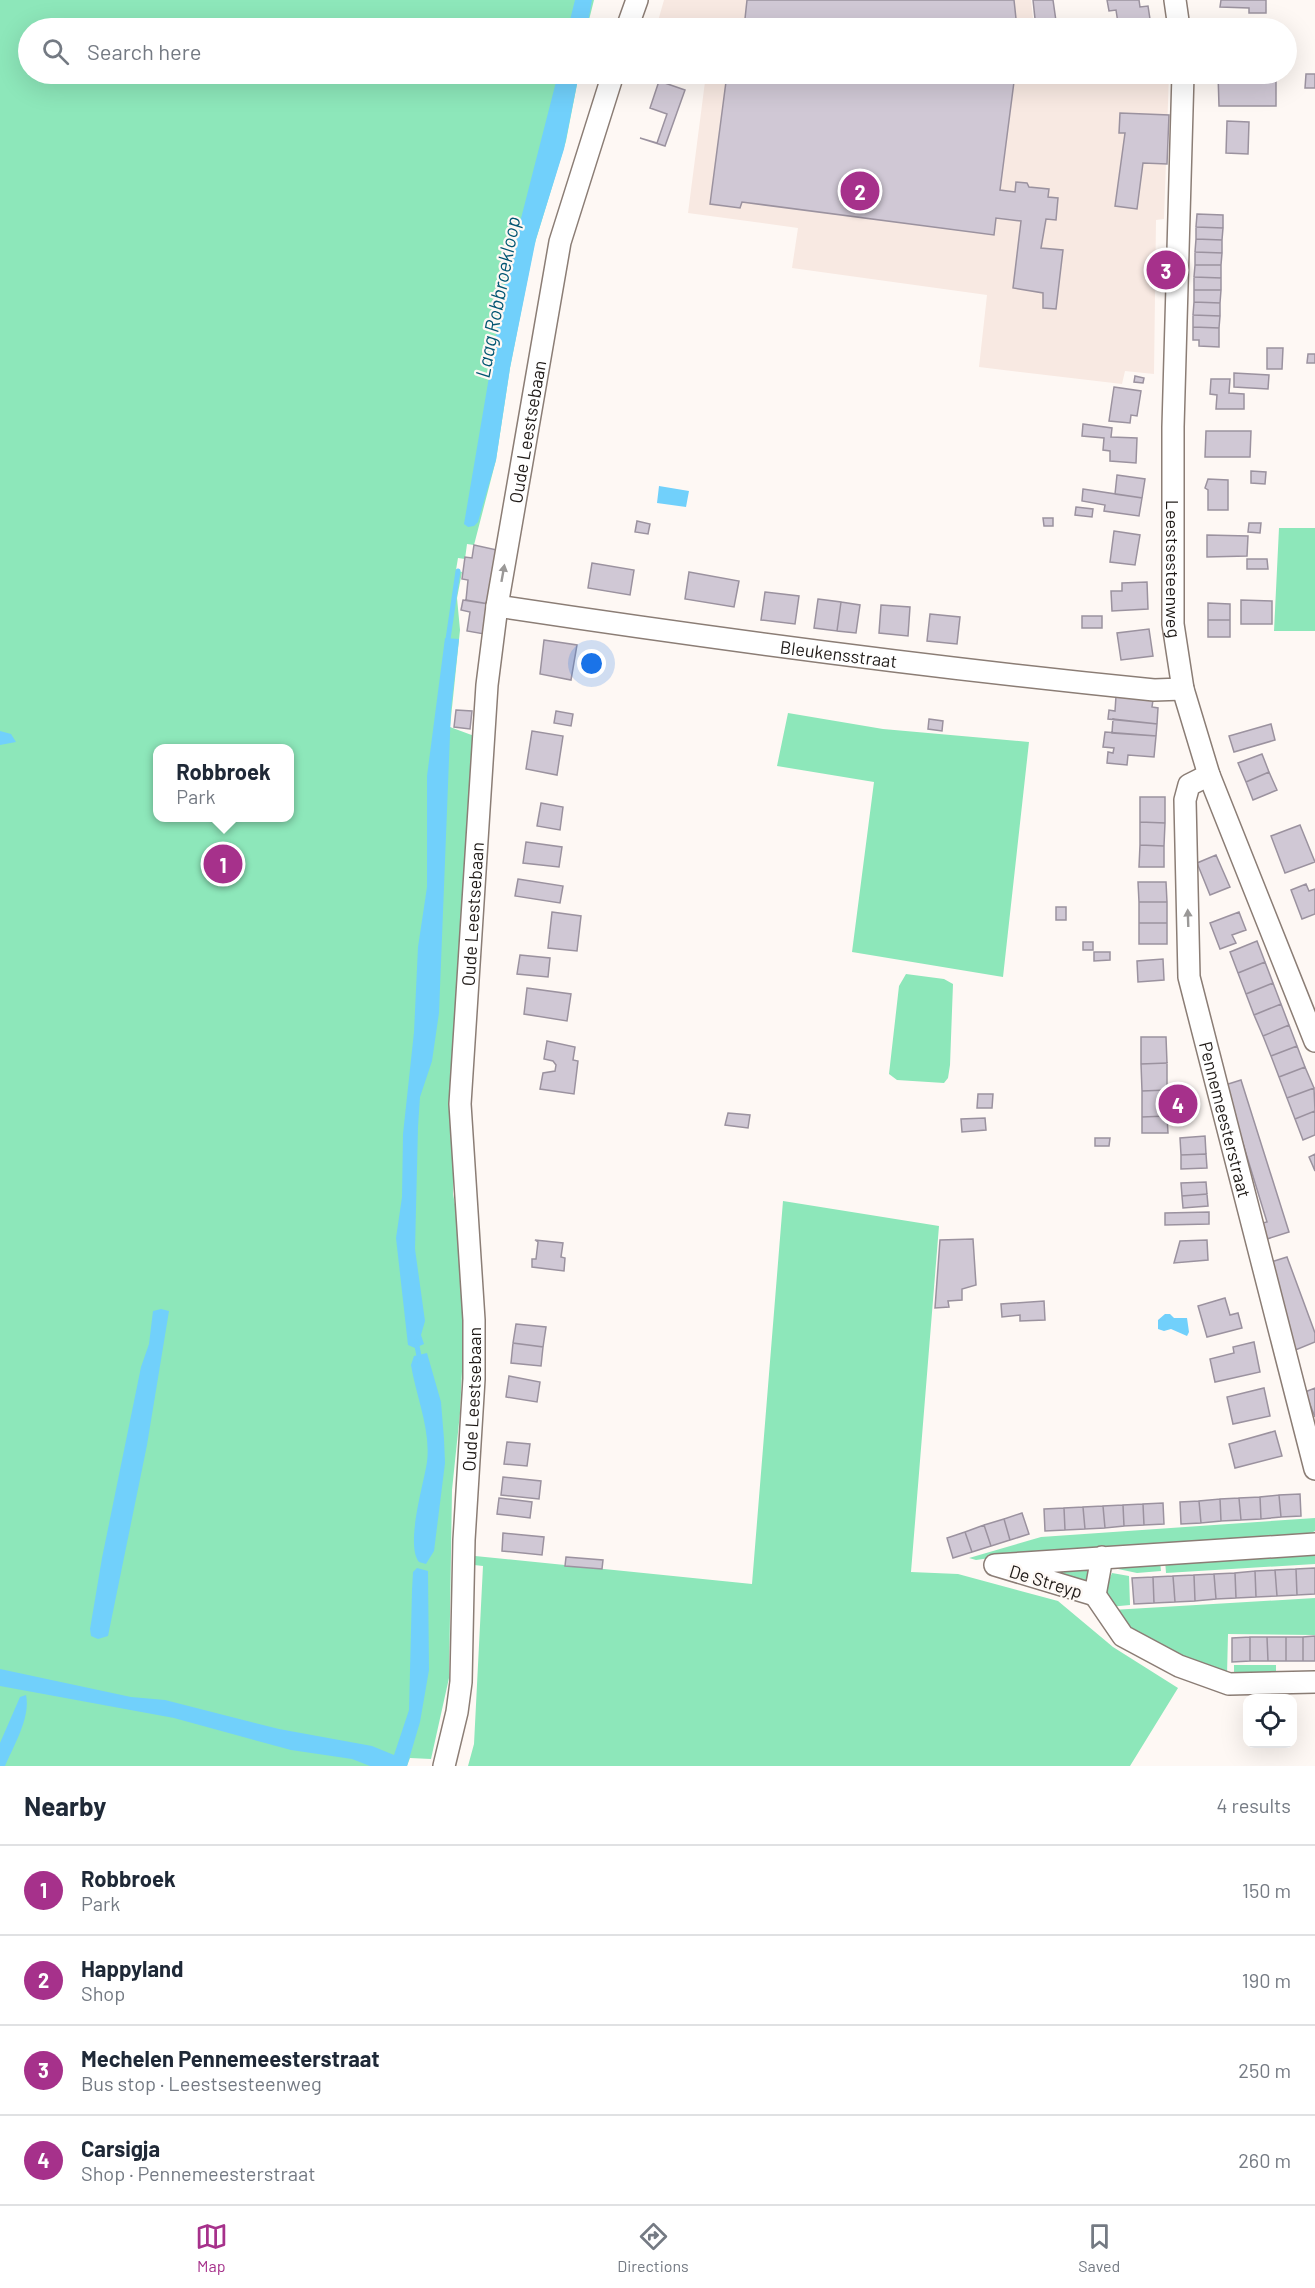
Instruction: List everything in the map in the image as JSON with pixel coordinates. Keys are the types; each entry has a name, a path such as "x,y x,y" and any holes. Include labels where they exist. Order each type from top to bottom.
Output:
{"street":[{"path":"631,18 637,0"},
{"path":"1175,0 1178,18"},
{"name":"Oude Leestsebaan","path":"444,1766 457,1712 461,1682 463,1562 474,1379 474,1320 460,1104 483,724 497,606 560,242 610,84"},
{"name":"Leestsesteenweg","path":"1183,84 1175,302 1173,624 1183,689 1209,775 1315,1041"},
{"name":"Bleukensstraat","path":"497,606 755,645 1154,690 1183,689"},
{"name":"Pennemeesterstraat","path":"1209,775 1189,786 1185,800 1189,977 1315,1469"},
{"name":"De Streyp","path":"1102,1557 1095,1595 995,1565 1102,1557 1315,1544"},
{"path":"1095,1595 1123,1636 1179,1666 1229,1684 1315,1682"}],"shaded area":[{"path":"664,0 1031,0 1033,18 659,18"},
{"path":"705,84 1169,84 1164,219 1156,220 1154,374 1125,371 1122,384 979,367 987,295 792,268 798,228 688,213"}],"green space":[{"path":"0,0 594,0 590,18 18,18 18,84 577,84 566,141 534,246 510,368 496,460 474,545 467,544 465,559 458,558 456,570 462,572 457,598 460,630 450,727 477,737 458,1044 453,1194 457,1215 464,1330 460,1413 452,1490 449,1678 431,1759 410,1758 407,1766 0,1766"},
{"path":"1279,528 1315,528 1315,631 1274,631"},
{"path":"788,713 883,729 1029,742 1003,977 852,952 874,782 777,766"},
{"path":"906,974 944,979 953,984 950,1065 948,1078 944,1083 897,1080 889,1074 899,986"},
{"path":"783,1201 939,1226 911,1572 958,1574 1058,1601 1113,1647 1178,1688 1130,1766 468,1766 474,1744 483,1566 474,1565 475,1556 752,1584"},
{"path":"1315,1518 1315,1531 1309,1534 1039,1551 976,1560 969,1558 1041,1537"},
{"path":"1315,1551 1315,1564 1166,1573 1165,1560"},
{"path":"1160,1561 1161,1571 1137,1573 1118,1569 1128,1564"},
{"path":"1089,1567 1090,1583 1039,1571"},
{"path":"1112,1573 1129,1576 1130,1605 1109,1607 1106,1587"},
{"path":"1315,1598 1315,1635 1228,1634 1227,1675 1194,1665 1164,1652 1137,1634 1112,1610"},
{"path":"1234,1665 1276,1665 1276,1672 1234,1672"}],"water":[{"path":"575,0 592,0 589,18 570,18"},
{"path":"555,84 577,84 564,149 536,239 510,368 496,460 478,522 468,527 464,524 506,277"},
{"path":"659,486 689,491 686,507 657,503"},
{"path":"445,638 459,639 451,709 439,1013 432,1061 420,1097 418,1127 415,1249 425,1321 421,1335 424,1344 415,1348 408,1345 396,1238 402,1197 403,1134 414,1032 418,947 427,887 427,776"},
{"path":"0,731 11,734 16,742 0,745"},
{"path":"161,1309 169,1311 147,1445 108,1636 98,1639 91,1636 90,1629 102,1558 141,1367 149,1344 153,1311"},
{"path":"1165,1314 1170,1314 1174,1318 1187,1318 1189,1332 1187,1336 1171,1329 1164,1331 1158,1329 1158,1320"},
{"path":"427,1353 441,1402 445,1463 434,1551 426,1564 419,1562 415,1554 414,1542 428,1450 425,1425 411,1365 414,1356"},
{"path":"417,1568 428,1571 429,1670 420,1722 407,1766 370,1766 352,1759 291,1750 174,1718 0,1686 0,1669 131,1697 165,1700 279,1729 372,1746 394,1755 409,1710 413,1572"},
{"path":"26,1695 24,1722 5,1766 0,1766 0,1743 20,1697"}],"building":[{"path":"747,0 1014,0 1016,18 745,18"},
{"path":"1033,0 1053,0 1056,18 1035,18"},
{"path":"1107,0 1139,0 1140,7 1148,6 1150,18 1117,18 1116,10 1109,11"},
{"path":"1221,0 1266,0 1266,13 1249,13 1249,8 1220,7"},
{"path":"1306,74 1315,74 1315,88 1305,88"},
{"path":"658,84 668,84 685,90 665,146 640,138 657,143 667,114 650,108"},
{"path":"726,84 1014,84 1000,190 1015,192 1016,182 1027,183 1029,187 1049,189 1048,197 1058,198 1056,220 1046,219 1041,248 1063,250 1056,309 1043,308 1043,293 1013,288 1021,221 996,218 994,235 742,202 740,208 710,204"},
{"path":"1218,84 1276,84 1276,106 1219,106"},
{"path":"1120,113 1169,115 1167,164 1143,163 1137,209 1115,206 1125,133 1119,133"},
{"path":"1227,121 1249,122 1248,154 1226,153"},
{"path":"1197,214 1223,215 1223,228 1196,227"},
{"path":"1196,227 1223,228 1222,240 1196,239"},
{"path":"1196,239 1222,240 1222,253 1195,252"},
{"path":"1195,252 1222,253 1221,265 1195,265"},
{"path":"1195,265 1221,265 1221,278 1194,277"},
{"path":"1194,277 1221,278 1221,290 1194,290"},
{"path":"1194,290 1221,290 1220,303 1194,302"},
{"path":"1194,302 1220,303 1220,316 1193,315"},
{"path":"1193,315 1220,316 1219,328 1193,327"},
{"path":"1193,327 1219,328 1219,347 1199,346 1199,340 1193,340"},
{"path":"1267,348 1283,348 1282,369 1267,369"},
{"path":"1308,354 1315,354 1315,363 1307,363"},
{"path":"1234,373 1269,375 1268,389 1234,387"},
{"path":"1135,376 1144,378 1143,383 1134,382"},
{"path":"1211,379 1230,379 1229,393 1244,394 1244,409 1216,409 1217,395 1210,394"},
{"path":"1114,387 1141,391 1137,416 1131,415 1130,423 1109,421"},
{"path":"1083,424 1112,428 1111,437 1137,438 1136,463 1110,461 1110,451 1103,450 1104,438 1082,436"},
{"path":"1206,431 1251,431 1250,457 1205,457"},
{"path":"1251,471 1266,472 1265,484 1251,483"},
{"path":"1117,475 1145,479 1142,498 1115,494"},
{"path":"1208,479 1228,480 1228,510 1208,510 1208,490 1205,488"},
{"path":"1083,489 1142,498 1139,516 1104,511 1105,505 1082,501"},
{"path":"1076,507 1093,509 1092,517 1075,515"},
{"path":"1043,518 1053,518 1053,526 1044,526"},
{"path":"637,521 650,524 648,534 635,532"},
{"path":"1249,523 1261,523 1260,533 1248,532"},
{"path":"1114,531 1140,535 1135,565 1110,562"},
{"path":"1207,535 1248,536 1247,556 1207,557"},
{"path":"474,545 497,550 489,604 466,600 468,580 462,579 465,557 472,558"},
{"path":"1247,559 1267,559 1268,569 1247,569"},
{"path":"592,563 634,570 630,595 588,588"},
{"path":"689,572 739,581 734,607 685,599"},
{"path":"1147,582 1148,609 1112,611 1111,591 1122,591 1122,583"},
{"path":"765,592 799,596 795,624 761,620"},
{"path":"818,599 841,602 837,631 814,628"},
{"path":"463,600 489,604 484,634 467,631 470,612 461,610"},
{"path":"1241,600 1272,601 1272,624 1241,624"},
{"path":"841,602 860,605 856,633 837,631"},
{"path":"1208,603 1230,604 1230,620 1208,620"},
{"path":"881,605 910,607 908,636 879,633"},
{"path":"930,614 960,617 957,644 927,641"},
{"path":"1082,616 1102,616 1102,628 1082,628"},
{"path":"1208,620 1230,620 1230,637 1208,637"},
{"path":"1149,629 1153,656 1121,660 1117,633"},
{"path":"544,640 577,645 571,680 540,674"},
{"path":"1116,696 1153,700 1152,707 1158,708 1157,724 1108,719 1109,710 1115,711"},
{"path":"456,710 472,711 470,729 454,727"},
{"path":"556,711 573,714 571,726 554,723"},
{"path":"929,719 943,721 942,731 928,729"},
{"path":"1113,719 1157,724 1156,736 1112,733"},
{"path":"1271,724 1275,740 1234,752 1229,736"},
{"path":"532,731 563,736 557,775 526,769"},
{"path":"1105,732 1156,736 1154,757 1128,755 1127,765 1107,763 1108,752 1113,753 1114,748 1103,747"},
{"path":"1262,754 1269,772 1246,782 1238,763"},
{"path":"1269,772 1277,790 1253,800 1246,782"},
{"path":"1140,797 1165,797 1165,823 1140,822"},
{"path":"541,803 563,807 560,830 537,826"},
{"path":"1140,822 1165,823 1164,846 1140,845"},
{"path":"1300,825 1315,862 1285,873 1271,836"},
{"path":"526,842 562,847 559,867 523,863"},
{"path":"1140,845 1164,846 1164,867 1139,867"},
{"path":"1216,855 1230,887 1210,895 1197,863"},
{"path":"518,879 563,886 560,903 515,896"},
{"path":"1138,882 1166,882 1167,902 1139,902"},
{"path":"1306,884 1309,891 1315,889 1315,914 1302,919 1291,890"},
{"path":"1139,902 1167,902 1167,923 1139,923"},
{"path":"1056,907 1066,907 1066,920 1056,920"},
{"path":"552,912 581,916 577,951 548,948"},
{"path":"1239,912 1246,930 1232,935 1236,943 1220,949 1210,923"},
{"path":"1139,923 1167,923 1167,944 1139,944"},
{"path":"1257,941 1265,962 1238,973 1230,952"},
{"path":"1083,942 1093,942 1093,950 1083,950"},
{"path":"1094,952 1110,952 1110,960 1094,961"},
{"path":"520,955 550,958 548,977 517,974"},
{"path":"1163,959 1164,980 1138,982 1137,961"},
{"path":"1265,962 1273,983 1246,994 1238,973"},
{"path":"1273,983 1281,1004 1254,1015 1246,994"},
{"path":"527,988 571,994 567,1021 524,1014"},
{"path":"1281,1004 1289,1025 1263,1036 1254,1015"},
{"path":"1289,1025 1297,1046 1271,1056 1263,1036"},
{"path":"1141,1037 1166,1037 1167,1063 1141,1064"},
{"path":"547,1041 575,1047 573,1060 578,1061 574,1094 540,1089 543,1073 555,1071 556,1065 553,1061 544,1059"},
{"path":"1297,1046 1305,1067 1279,1077 1271,1056"},
{"path":"1167,1063 1167,1090 1142,1091 1141,1064"},
{"path":"1305,1067 1314,1088 1287,1098 1279,1077"},
{"path":"1241,1080 1289,1232 1267,1239 1262,1223 1267,1222 1225,1085"},
{"path":"1314,1088 1315,1111 1295,1119 1287,1098"},
{"path":"1167,1090 1167,1116 1142,1117 1142,1091"},
{"path":"978,1094 993,1094 992,1108 977,1108"},
{"path":"1315,1111 1315,1135 1303,1140 1295,1119"},
{"path":"728,1113 750,1115 748,1128 725,1125"},
{"path":"1167,1116 1168,1133 1142,1133 1142,1117"},
{"path":"985,1118 986,1130 962,1132 961,1119"},
{"path":"1205,1136 1206,1154 1181,1155 1180,1138"},
{"path":"1095,1138 1110,1138 1109,1146 1095,1146"},
{"path":"1206,1154 1207,1168 1181,1169 1181,1155"},
{"path":"1315,1154 1315,1171 1309,1157"},
{"path":"1206,1182 1207,1194 1182,1196 1181,1183"},
{"path":"1207,1194 1208,1206 1183,1208 1182,1196"},
{"path":"1209,1212 1209,1224 1165,1225 1165,1213"},
{"path":"973,1239 976,1285 962,1289 962,1300 948,1301 949,1307 935,1308 940,1240"},
{"path":"535,1240 563,1243 561,1257 565,1258 564,1271 532,1267 532,1259 536,1259 538,1242"},
{"path":"1207,1240 1208,1260 1174,1263 1180,1241"},
{"path":"1287,1257 1315,1333 1315,1342 1293,1351 1271,1262"},
{"path":"1225,1298 1230,1315 1238,1313 1242,1328 1207,1337 1198,1306"},
{"path":"1044,1301 1045,1320 1020,1321 1020,1315 1002,1317 1001,1304"},
{"path":"516,1324 546,1327 543,1347 513,1343"},
{"path":"1254,1342 1260,1372 1215,1382 1210,1359 1234,1353 1233,1347"},
{"path":"513,1343 543,1347 541,1366 511,1363"},
{"path":"509,1376 540,1382 537,1402 506,1397"},
{"path":"1264,1388 1270,1416 1233,1424 1227,1397"},
{"path":"1315,1388 1315,1417 1305,1392"},
{"path":"1275,1431 1282,1456 1235,1468 1229,1444"},
{"path":"507,1442 530,1444 527,1466 504,1464"},
{"path":"503,1477 541,1481 539,1499 501,1495"},
{"path":"1300,1494 1301,1516 1281,1517 1279,1495"},
{"path":"1279,1495 1281,1517 1261,1519 1260,1497"},
{"path":"1260,1497 1261,1519 1241,1520 1239,1498"},
{"path":"499,1498 532,1502 530,1518 497,1514"},
{"path":"1239,1498 1241,1520 1221,1521 1220,1499"},
{"path":"1220,1499 1221,1521 1201,1523 1199,1501"},
{"path":"1199,1501 1201,1523 1181,1524 1180,1502"},
{"path":"1163,1503 1164,1524 1144,1525 1143,1504"},
{"path":"1143,1504 1144,1525 1124,1526 1123,1505"},
{"path":"1123,1505 1124,1526 1105,1528 1103,1506"},
{"path":"1103,1506 1105,1528 1085,1529 1083,1507"},
{"path":"1083,1507 1085,1529 1065,1530 1064,1508"},
{"path":"1064,1508 1065,1530 1045,1531 1044,1509"},
{"path":"1022,1513 1029,1534 1010,1540 1004,1519"},
{"path":"1004,1519 1010,1540 991,1546 984,1525"},
{"path":"984,1525 991,1546 972,1552 965,1532"},
{"path":"965,1532 972,1552 953,1558 947,1538"},
{"path":"503,1533 544,1537 542,1555 502,1551"},
{"path":"566,1557 603,1560 602,1569 565,1566"},
{"path":"1315,1568 1315,1594 1297,1595 1296,1569"},
{"path":"1296,1569 1297,1595 1277,1596 1275,1570"},
{"path":"1275,1570 1277,1596 1256,1597 1255,1571"},
{"path":"1255,1571 1256,1597 1236,1598 1235,1573"},
{"path":"1235,1573 1236,1598 1216,1599 1214,1574"},
{"path":"1214,1574 1216,1599 1195,1601 1194,1575"},
{"path":"1194,1575 1195,1601 1175,1602 1173,1576"},
{"path":"1173,1576 1175,1602 1154,1603 1153,1577"},
{"path":"1153,1577 1154,1603 1134,1604 1132,1578"},
{"path":"1315,1636 1315,1661 1303,1661 1303,1637"},
{"path":"1250,1637 1267,1637 1268,1661 1250,1661"},
{"path":"1250,1637 1250,1661 1232,1662 1232,1638"},
{"path":"1267,1637 1286,1637 1286,1661 1268,1661"},
{"path":"1286,1637 1303,1637 1303,1661 1286,1661"}],"waterway":[{"name":"Laag Robbroekloop","path":"447,646 458,571"},
{"path":"416,1341 420,1361"}],"place":[{"name":"Happyland","path":"860,191"},
{"name":"Mechelen Pennemeesterstraat","path":"1166,270"},
{"name":"Robbroek","path":"223,864"},
{"name":"Carsigja","path":"1178,1104"}]}
